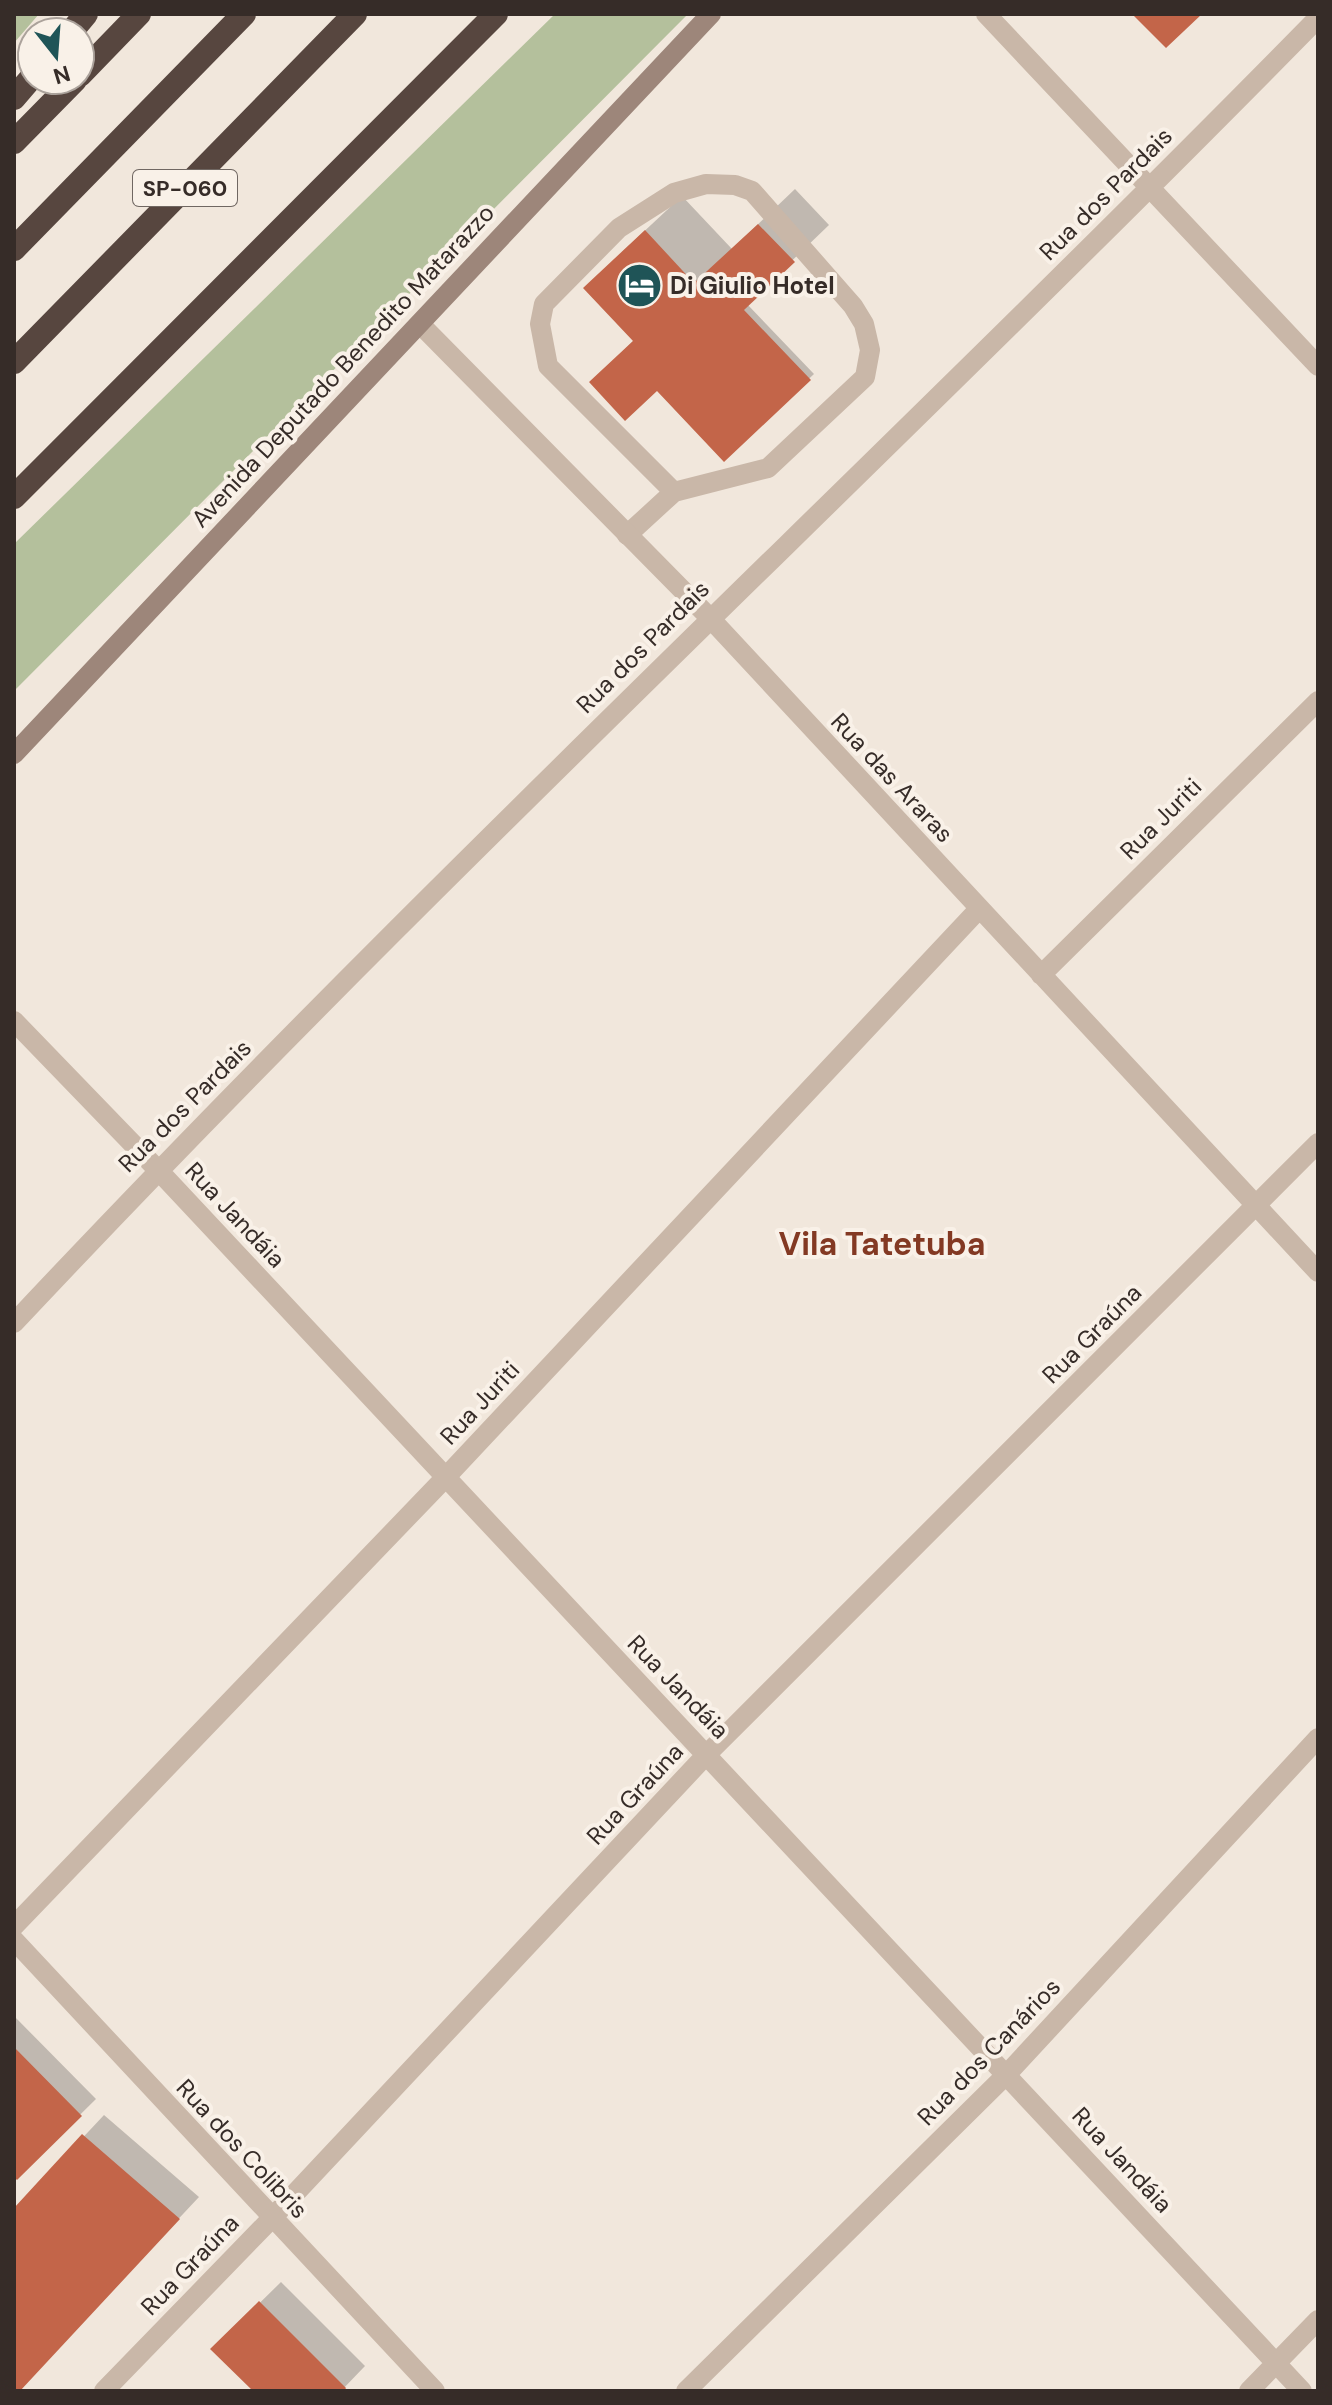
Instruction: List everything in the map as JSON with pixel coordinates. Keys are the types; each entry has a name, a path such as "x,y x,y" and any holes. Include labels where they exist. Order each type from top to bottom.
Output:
{"highway":[{"path":"96,58 139,14"},
{"name":"SP-060","path":"14,249 244,14"},
{"name":"SP-060","path":"14,362 355,14"},
{"path":"14,497 496,14"},
{"path":"14,142 59,96"}],"main road":[{"name":"Avenida Deputado Benedito Matarazzo","path":"14,754 711,14"}],"street":[{"path":"986,14 1318,366"},
{"name":"Rua dos Pardais","path":"14,1323 158,1170 709,617 1151,188 1318,18"},
{"path":"627,535 674,492 768,468 865,377 870,350 864,324 853,306 752,191 735,185 706,184 674,193 619,228 544,304 540,324 548,366 674,492"},
{"name":"Rua das Araras","path":"421,325 709,617 978,910 1318,1272"},
{"name":"Rua Juriti","path":"1041,975 1318,701"},
{"name":"Rua Juriti","path":"14,1926 444,1479 978,910"},
{"name":"Rua Jandáia","path":"14,1021 158,1170 444,1479 707,1754 1302,2391"},
{"name":"Rua Graúna","path":"104,2391 271,2219 707,1754 1318,1143"},
{"name":"Rua dos Canários","path":"686,2391 1007,2074 1318,1738"},
{"name":"Rua dos Colibris","path":"14,1940 271,2219 435,2391"},
{"path":"1249,2391 1318,2320"}],"green space":[{"path":"14,14 39,14 16,16 14,43"},
{"path":"555,14 688,14 14,691 14,544"}],"building":[{"path":"1132,14 1202,14 1166,48"},
{"path":"758,224 795,262 744,310 811,380 724,462 657,391 625,421 589,382 633,341 583,288 645,230 694,283"},
{"path":"14,2047 82,2116 17,2180 14,2177"},
{"path":"82,2134 180,2219 20,2391 14,2391 14,2208"},
{"path":"259,2301 346,2388 344,2391 253,2391 210,2349"}],"place":[{"name":"Di Giulio Hotel","path":"639,286"}],"district":[{"name":"Vila Tatetuba","path":"882,1244"}]}
